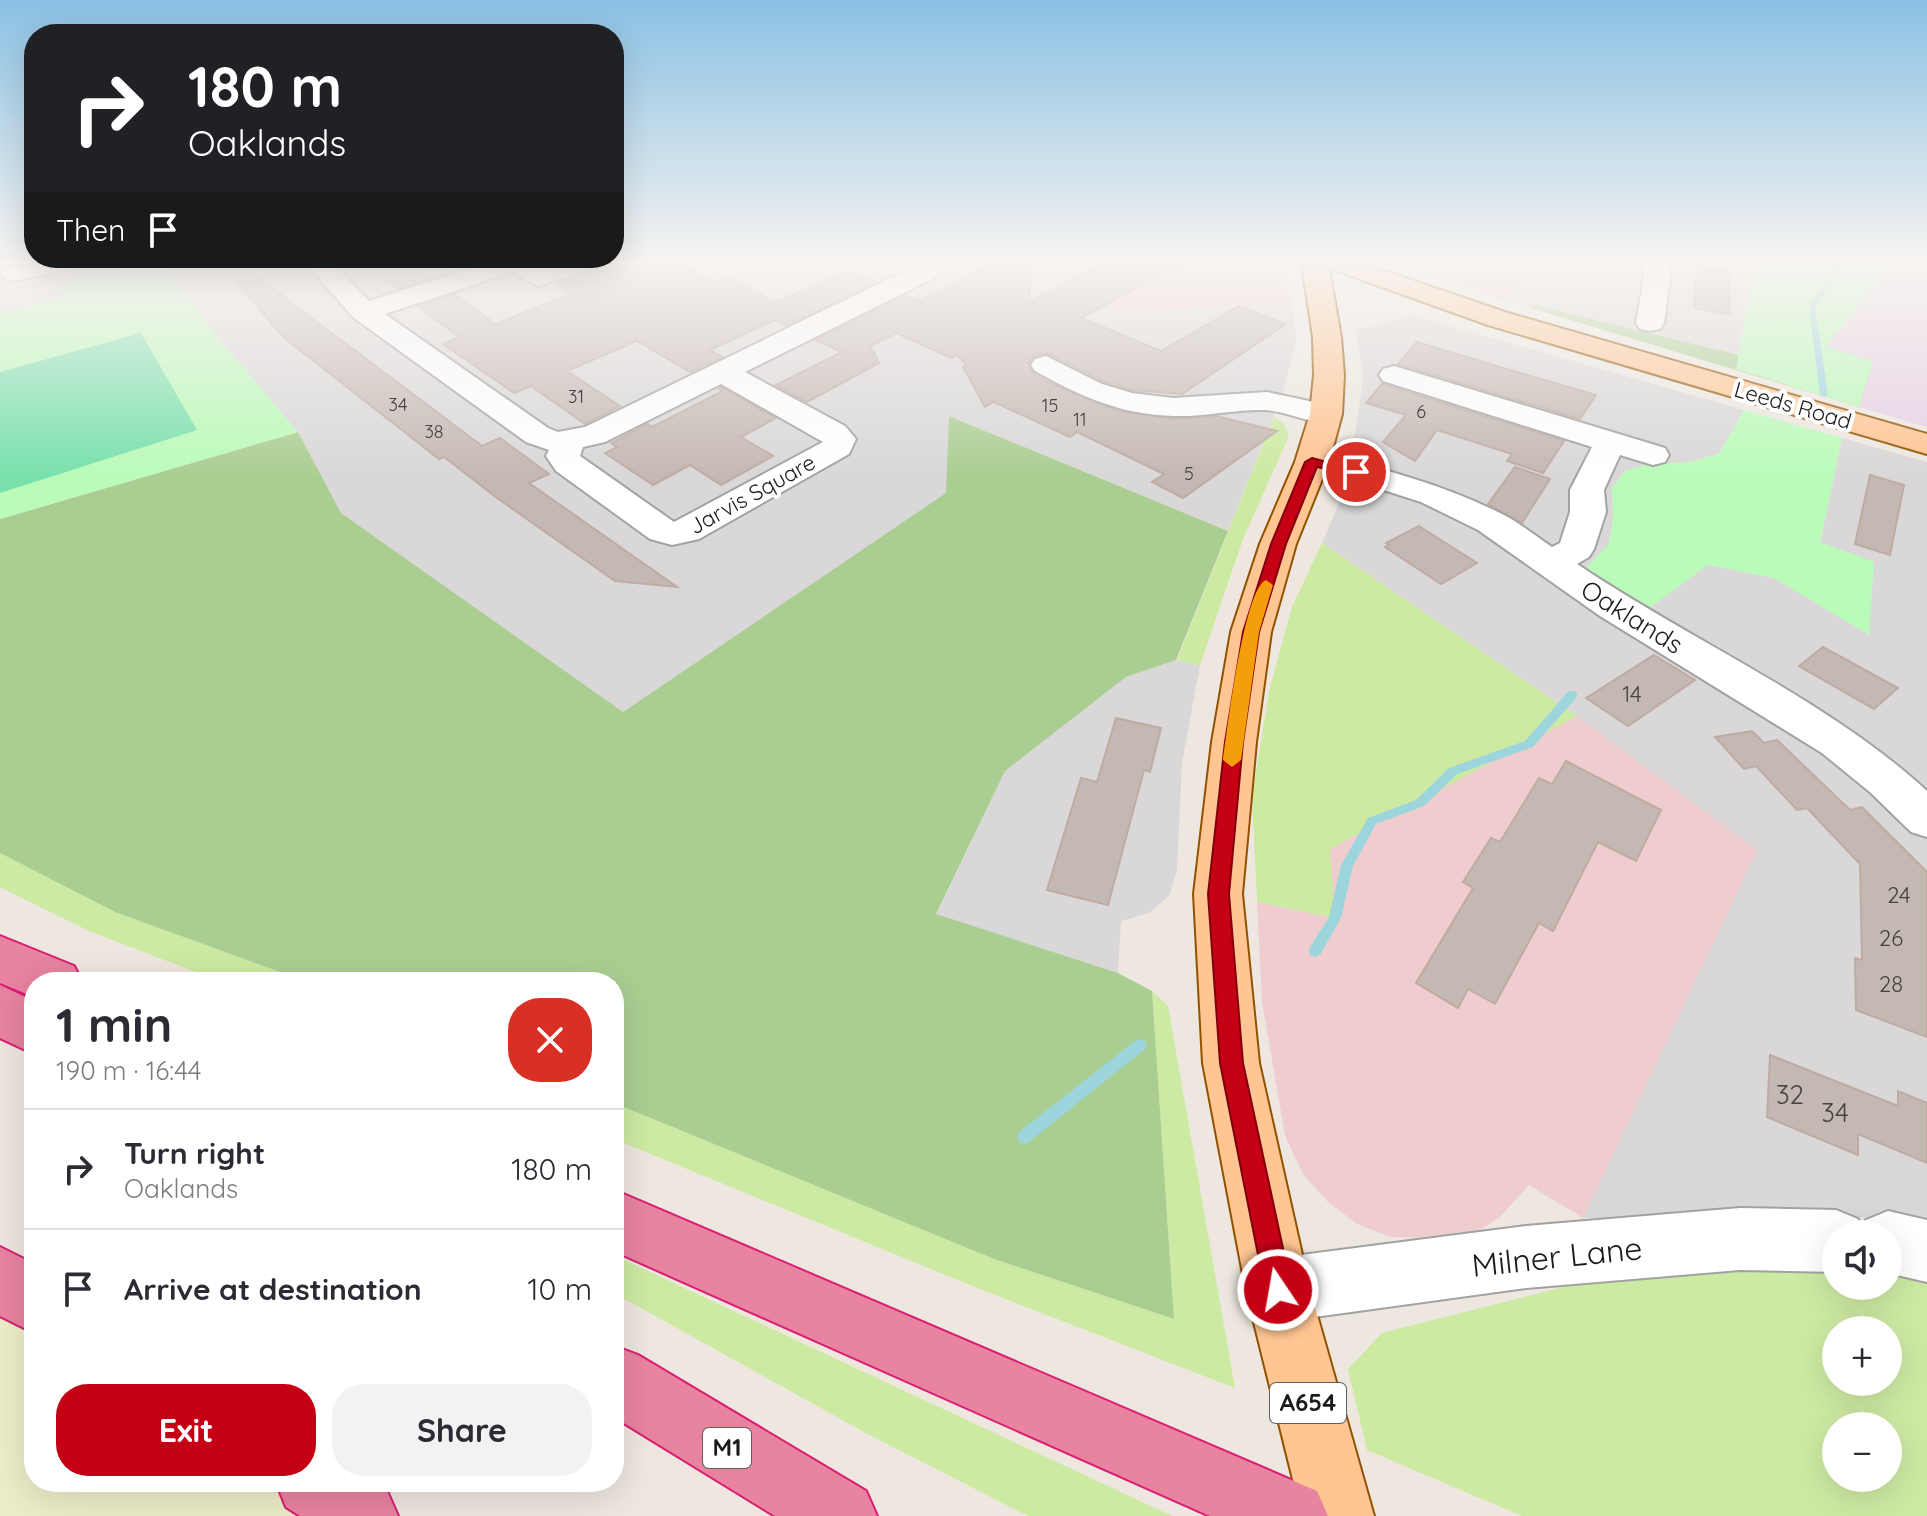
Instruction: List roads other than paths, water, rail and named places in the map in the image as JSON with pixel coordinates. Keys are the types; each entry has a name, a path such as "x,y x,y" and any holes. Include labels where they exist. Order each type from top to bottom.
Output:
{"highway":[{"path":"0,959 32,972"},
{"path":"0,1009 24,1023"},
{"path":"624,1224 1292,1516"},
{"path":"0,1278 24,1294"},
{"name":"M1","path":"624,1385 841,1516"},
{"path":"326,1492 362,1516"}],"main road":[{"name":"A654","path":"1337,335 1329,375 1326,414 1312,462 1278,544 1251,632 1234,742 1218,894 1231,1063 1278,1290 1338,1516"},
{"name":"Leeds Road","path":"1561,335 1927,444"}],"street":[{"path":"396,335 537,435 556,442 594,435 798,335"},
{"path":"1046,365 1091,390 1168,418 1267,401 1326,414"},
{"name":"Jarvis Square","path":"569,442 563,456 568,464 672,534 686,531 837,447 840,439 834,433 722,372"},
{"path":"1394,375 1653,455"},
{"path":"1550,564 1576,549 1588,512 1587,490 1611,441"},
{"name":"Oaklands","path":"1312,462 1378,477 1433,495 1491,522 1614,607 1837,742 1907,777 1927,819"},
{"name":"Milner Lane","path":"1278,1290 1542,1255 1740,1239 1822,1241"},
{"path":"1902,1245 1927,1251"}],"waterway":[{"path":"1816,335 1824,395"},
{"path":"1315,951 1335,918 1347,865 1372,821 1420,803 1453,771 1529,744 1572,695"},
{"path":"1024,1137 1140,1045"}]}
